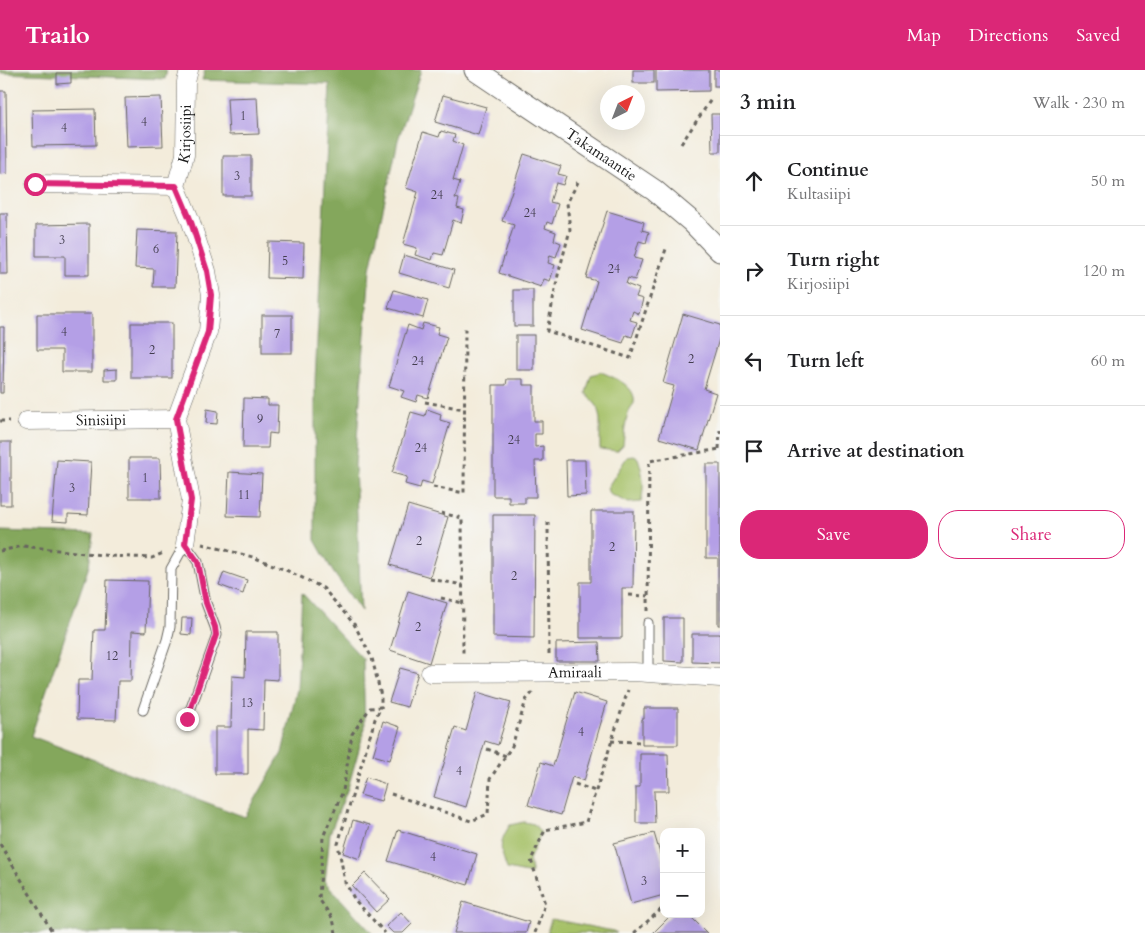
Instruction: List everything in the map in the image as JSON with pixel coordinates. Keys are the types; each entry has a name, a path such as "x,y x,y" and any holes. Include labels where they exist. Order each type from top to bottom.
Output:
{"street":[{"name":"Kirjosiipi","path":"176,186 185,155 186,82 189,70"},
{"name":"Takamaantie","path":"475,70 654,190 692,222 720,251"},
{"path":"35,184 176,186 196,236 207,271 211,295 208,332 176,419 191,500 185,544"},
{"name":"Sinisiipi","path":"26,421 176,419"},
{"name":"Amiraali","path":"430,672 641,673 720,678"}],"lane":[{"path":"143,710 170,627 171,569 185,544 198,562 206,603 216,635 187,719"},
{"path":"641,673 648,623"}],"path":[{"path":"682,144 712,98"},
{"path":"578,182 567,202 570,230 558,275 547,331 630,358 666,249"},
{"path":"433,487 464,493 464,328"},
{"path":"426,402 464,410"},
{"path":"648,623 649,461 719,449 720,430"},
{"path":"441,512 462,518 463,672"},
{"path":"391,794 471,820 488,814 490,779 512,746 526,700 549,673 548,522"},
{"path":"0,551 22,546 110,556 152,558 185,544 207,544 253,557 323,588 354,624 372,658 381,696 382,707 375,719 338,844 345,882 355,900 385,933"},
{"path":"430,579 463,585"},
{"path":"629,595 648,596"},
{"path":"441,598 463,603"},
{"path":"535,933 545,904 531,860 545,830 586,822 611,741 641,673"},
{"path":"336,933 333,919 319,899 323,837 343,790 352,734 370,708 382,707"},
{"path":"611,741 640,742"},
{"path":"487,749 506,756"},
{"path":"575,784 595,791"},
{"path":"0,844 53,933"},
{"path":"634,933 660,910"}],"green space":[{"path":"0,70 167,70 165,79 0,73"},
{"path":"205,70 421,70 398,140 370,269 355,465 361,611 333,572 315,540 315,381 330,84 202,80"},
{"path":"601,372 623,383 632,392 634,397 634,403 626,421 623,445 617,451 600,449 600,419 597,406 586,393 591,375"},
{"path":"634,456 638,458 641,469 643,490 641,502 629,503 609,494 607,488 627,457"},
{"path":"0,531 93,534 89,566 31,736 245,817 282,753 297,689 302,593 363,659 365,728 348,788 330,833 325,882 372,933 0,933"},
{"path":"524,822 534,824 541,833 529,860 532,874 507,869 501,846 503,837 510,825"},
{"path":"551,919 613,931 617,933 547,933"}],"building":[{"path":"633,70 654,70 654,83 633,83"},
{"path":"656,70 709,70 709,91 656,92"},
{"path":"714,70 720,70 720,86 714,86"},
{"path":"57,73 71,73 71,83 57,84"},
{"path":"0,91 6,91 7,173 0,174"},
{"path":"443,95 486,107 478,135 435,122"},
{"path":"161,97 163,146 127,147 125,98"},
{"path":"257,97 259,134 229,135 227,98"},
{"path":"95,109 96,145 33,146 32,110"},
{"path":"711,114 720,114 720,152 712,152"},
{"path":"441,131 455,135 453,141 463,145 453,180 460,182 455,198 459,199 457,208 464,210 461,223 453,220 443,255 434,253 432,260 415,255 417,248 403,244 418,192 406,188 423,132 439,137"},
{"path":"524,154 561,166 558,174 566,176 563,185 556,183 550,202 558,204 552,224 547,222 545,228 556,232 554,240 561,243 556,257 550,255 548,263 555,265 550,281 544,279 541,287 499,273 514,225 502,221"},
{"path":"223,156 251,156 251,196 223,196"},
{"path":"607,211 644,222 642,230 649,232 646,243 639,241 634,258 642,260 635,280 628,278 626,284 639,289 636,297 643,299 639,314 633,311 630,320 637,322 632,337 626,335 623,343 582,330 597,281 586,278"},
{"path":"0,213 7,213 8,274 0,274"},
{"path":"89,224 89,275 65,275 65,256 36,256 36,225"},
{"path":"137,230 177,231 175,287 153,287 154,269 135,268"},
{"path":"268,242 304,243 303,279 267,278"},
{"path":"404,255 454,270 449,288 399,273"},
{"path":"394,290 428,300 423,318 388,308"},
{"path":"514,290 533,290 533,326 514,326"},
{"path":"37,314 92,314 92,372 62,372 62,350 37,350"},
{"path":"683,314 720,325 720,336 704,389 716,393 699,450 659,438 674,386 663,383"},
{"path":"262,315 292,315 292,353 262,353"},
{"path":"131,323 172,323 172,378 131,378"},
{"path":"423,323 439,327 437,334 447,337 428,398 418,395 416,402 401,397 404,391 389,386 408,325 421,330"},
{"path":"0,327 4,327 3,393 0,393"},
{"path":"516,335 534,335 534,370 516,370"},
{"path":"117,369 117,380 104,380 104,370"},
{"path":"507,379 523,379 523,385 534,385 534,421 542,421 542,434 535,434 535,447 543,446 543,461 535,461 536,497 525,497 525,503 509,503 509,496 493,496 493,385 506,385"},
{"path":"244,398 268,399 268,405 278,405 277,434 269,433 268,448 243,448"},
{"path":"207,409 218,411 217,424 206,423"},
{"path":"427,409 441,414 440,420 450,423 432,484 422,481 420,488 405,484 407,477 392,473 411,412 425,416"},
{"path":"0,442 11,442 11,505 0,505"},
{"path":"129,458 160,458 161,498 129,498"},
{"path":"57,460 91,462 88,515 68,514 68,522 52,521"},
{"path":"566,460 585,460 586,495 567,496"},
{"path":"706,464 720,464 720,625 718,625 718,558 706,558"},
{"path":"229,472 262,474 260,517 227,516"},
{"path":"408,505 448,517 430,577 390,565"},
{"path":"591,511 634,511 633,588 622,588 622,638 580,638 580,582 591,582"},
{"path":"493,515 535,515 534,638 493,637"},
{"path":"224,572 247,580 243,594 219,585"},
{"path":"107,580 148,581 146,632 132,631 131,681 118,681 116,720 77,719 78,680 92,680 94,630 105,630"},
{"path":"408,591 447,603 429,663 390,650"},
{"path":"182,618 192,618 191,635 181,634"},
{"path":"664,618 683,618 683,662 664,661"},
{"path":"246,632 278,632 278,680 264,679 263,730 248,729 248,774 215,774 215,727 231,727 232,676 245,677"},
{"path":"692,634 720,634 720,663 692,662"},
{"path":"599,642 600,661 556,661 556,643"},
{"path":"400,668 418,673 407,707 389,702"},
{"path":"477,692 511,702 498,745 485,741 466,807 434,797 455,727 466,731"},
{"path":"575,692 607,702 584,781 572,777 561,815 528,805 541,762 553,766"},
{"path":"644,708 678,708 678,745 642,745"},
{"path":"383,721 400,727 390,760 373,755"},
{"path":"640,754 668,754 669,791 654,791 655,823 636,823 636,787 640,787"},
{"path":"366,777 386,784 381,801 360,795"},
{"path":"353,820 370,825 360,859 343,853"},
{"path":"398,830 477,854 468,885 388,861"},
{"path":"654,833 660,853 660,896 631,904 614,843"},
{"path":"365,873 390,899 376,912 352,886"},
{"path":"463,902 529,922 526,933 454,933"},
{"path":"401,912 412,924 403,933 393,933 386,926"},
{"path":"668,918 692,918 707,933 653,933"}],"route":[{"path":"35,184 176,186 190,219 207,271 211,295 208,332 176,419 191,500 185,544 198,562 206,603 216,635 187,719"}]}
